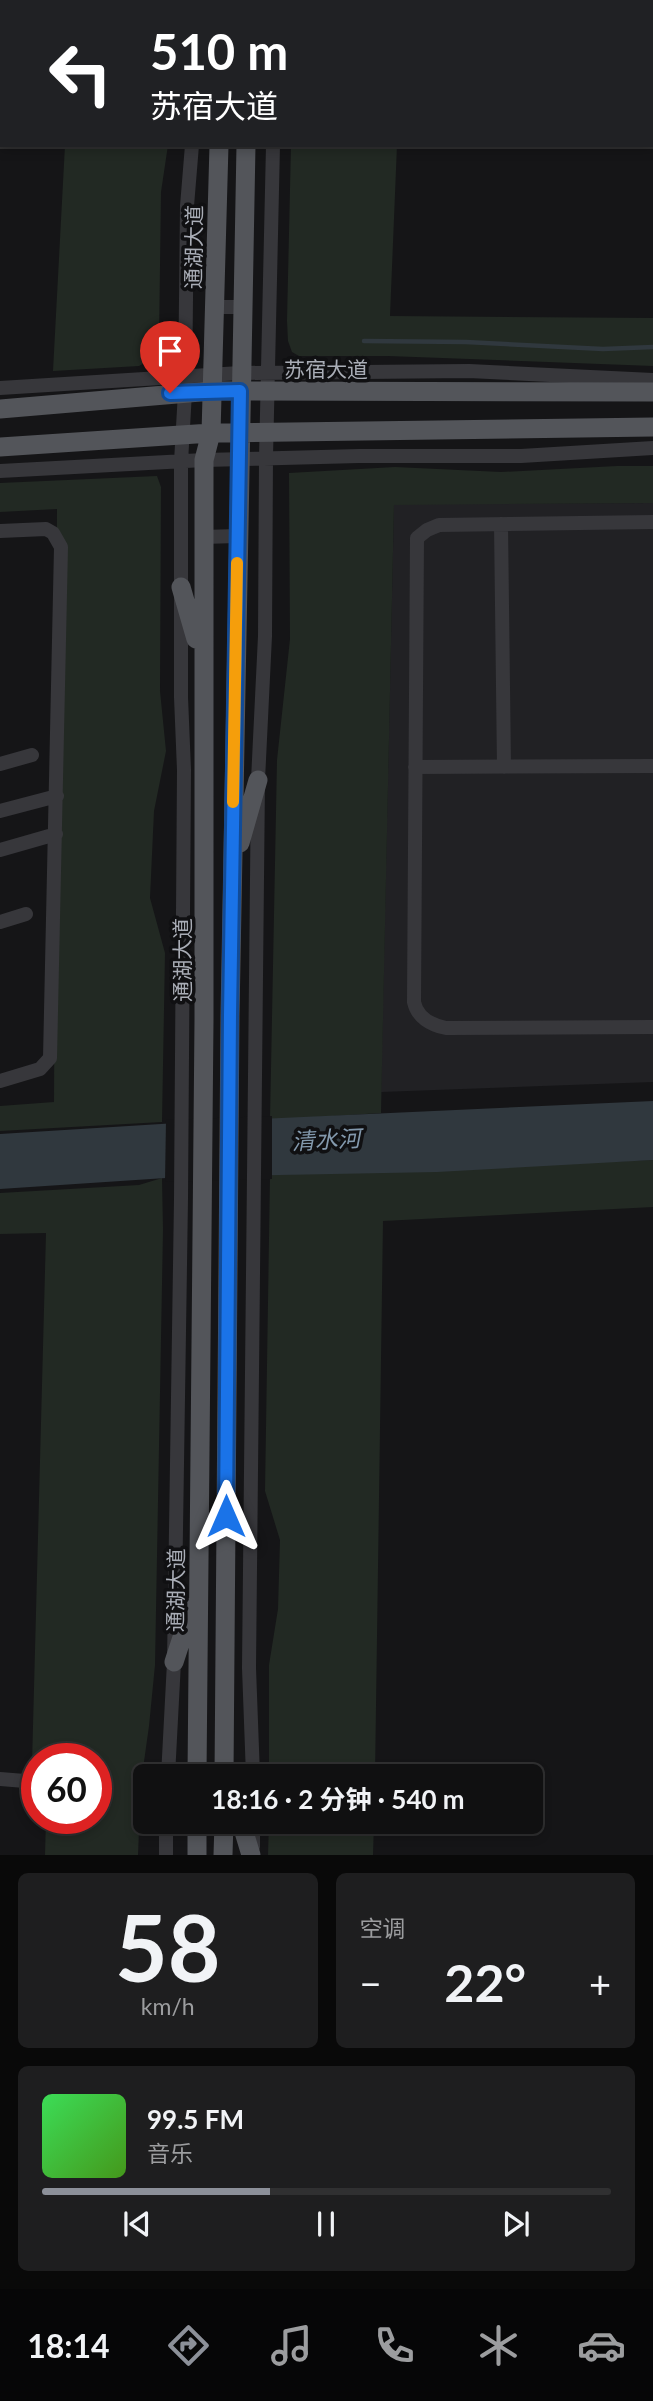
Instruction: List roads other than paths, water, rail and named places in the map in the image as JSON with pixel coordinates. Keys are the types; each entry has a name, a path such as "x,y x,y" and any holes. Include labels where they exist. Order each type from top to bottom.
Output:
{"main road":[{"name":"通湖大道","path":"197,1764 198,1590 191,1199 204,1020 204,460 211,433 219,147"},
{"path":"225,1764 230,1015 246,147"},
{"name":"苏宿大道","path":"0,409 185,383 213,382 653,392"},
{"path":"0,447 239,432 653,427"},
{"path":"181,587 202,662"},
{"path":"232,867 258,780"},
{"path":"174,1662 198,1590"},
{"path":"197,1834 197,1855"},
{"path":"223,1855 224,1834"},
{"path":"246,1834 252,1855"}],"street":[{"path":"169,1764 191,1199 181,1022 184,770 181,462 185,383 187,206 192,147"},
{"path":"253,1764 249,1668 258,780 265,636 266,432 273,147"},
{"path":"215,307 242,307"},
{"path":"267,382 469,371 653,380"},
{"path":"0,387 185,383"},
{"path":"0,471 204,460 521,456 653,448"},
{"path":"653,522 439,525 417,538 415,767 416,1010 434,1026 446,1028 653,1027"},
{"path":"501,524 504,766"},
{"path":"0,531 46,530 53,533 61,547 50,1058 40,1069 0,1081"},
{"path":"203,537 237,536"},
{"path":"0,764 32,755"},
{"path":"415,767 653,766"},
{"path":"0,811 57,796"},
{"path":"0,850 56,834"},
{"path":"0,922 26,914"},
{"path":"0,1779 21,1781"},
{"path":"166,1834 166,1855"},
{"path":"252,1855 253,1834"}],"water":[{"name":"清水河","path":"653,1101 653,1160 437,1172 181,1177 0,1189 0,1134 193,1122"}],"waterway":[{"path":"364,341 466,342 603,349 653,347"}]}
